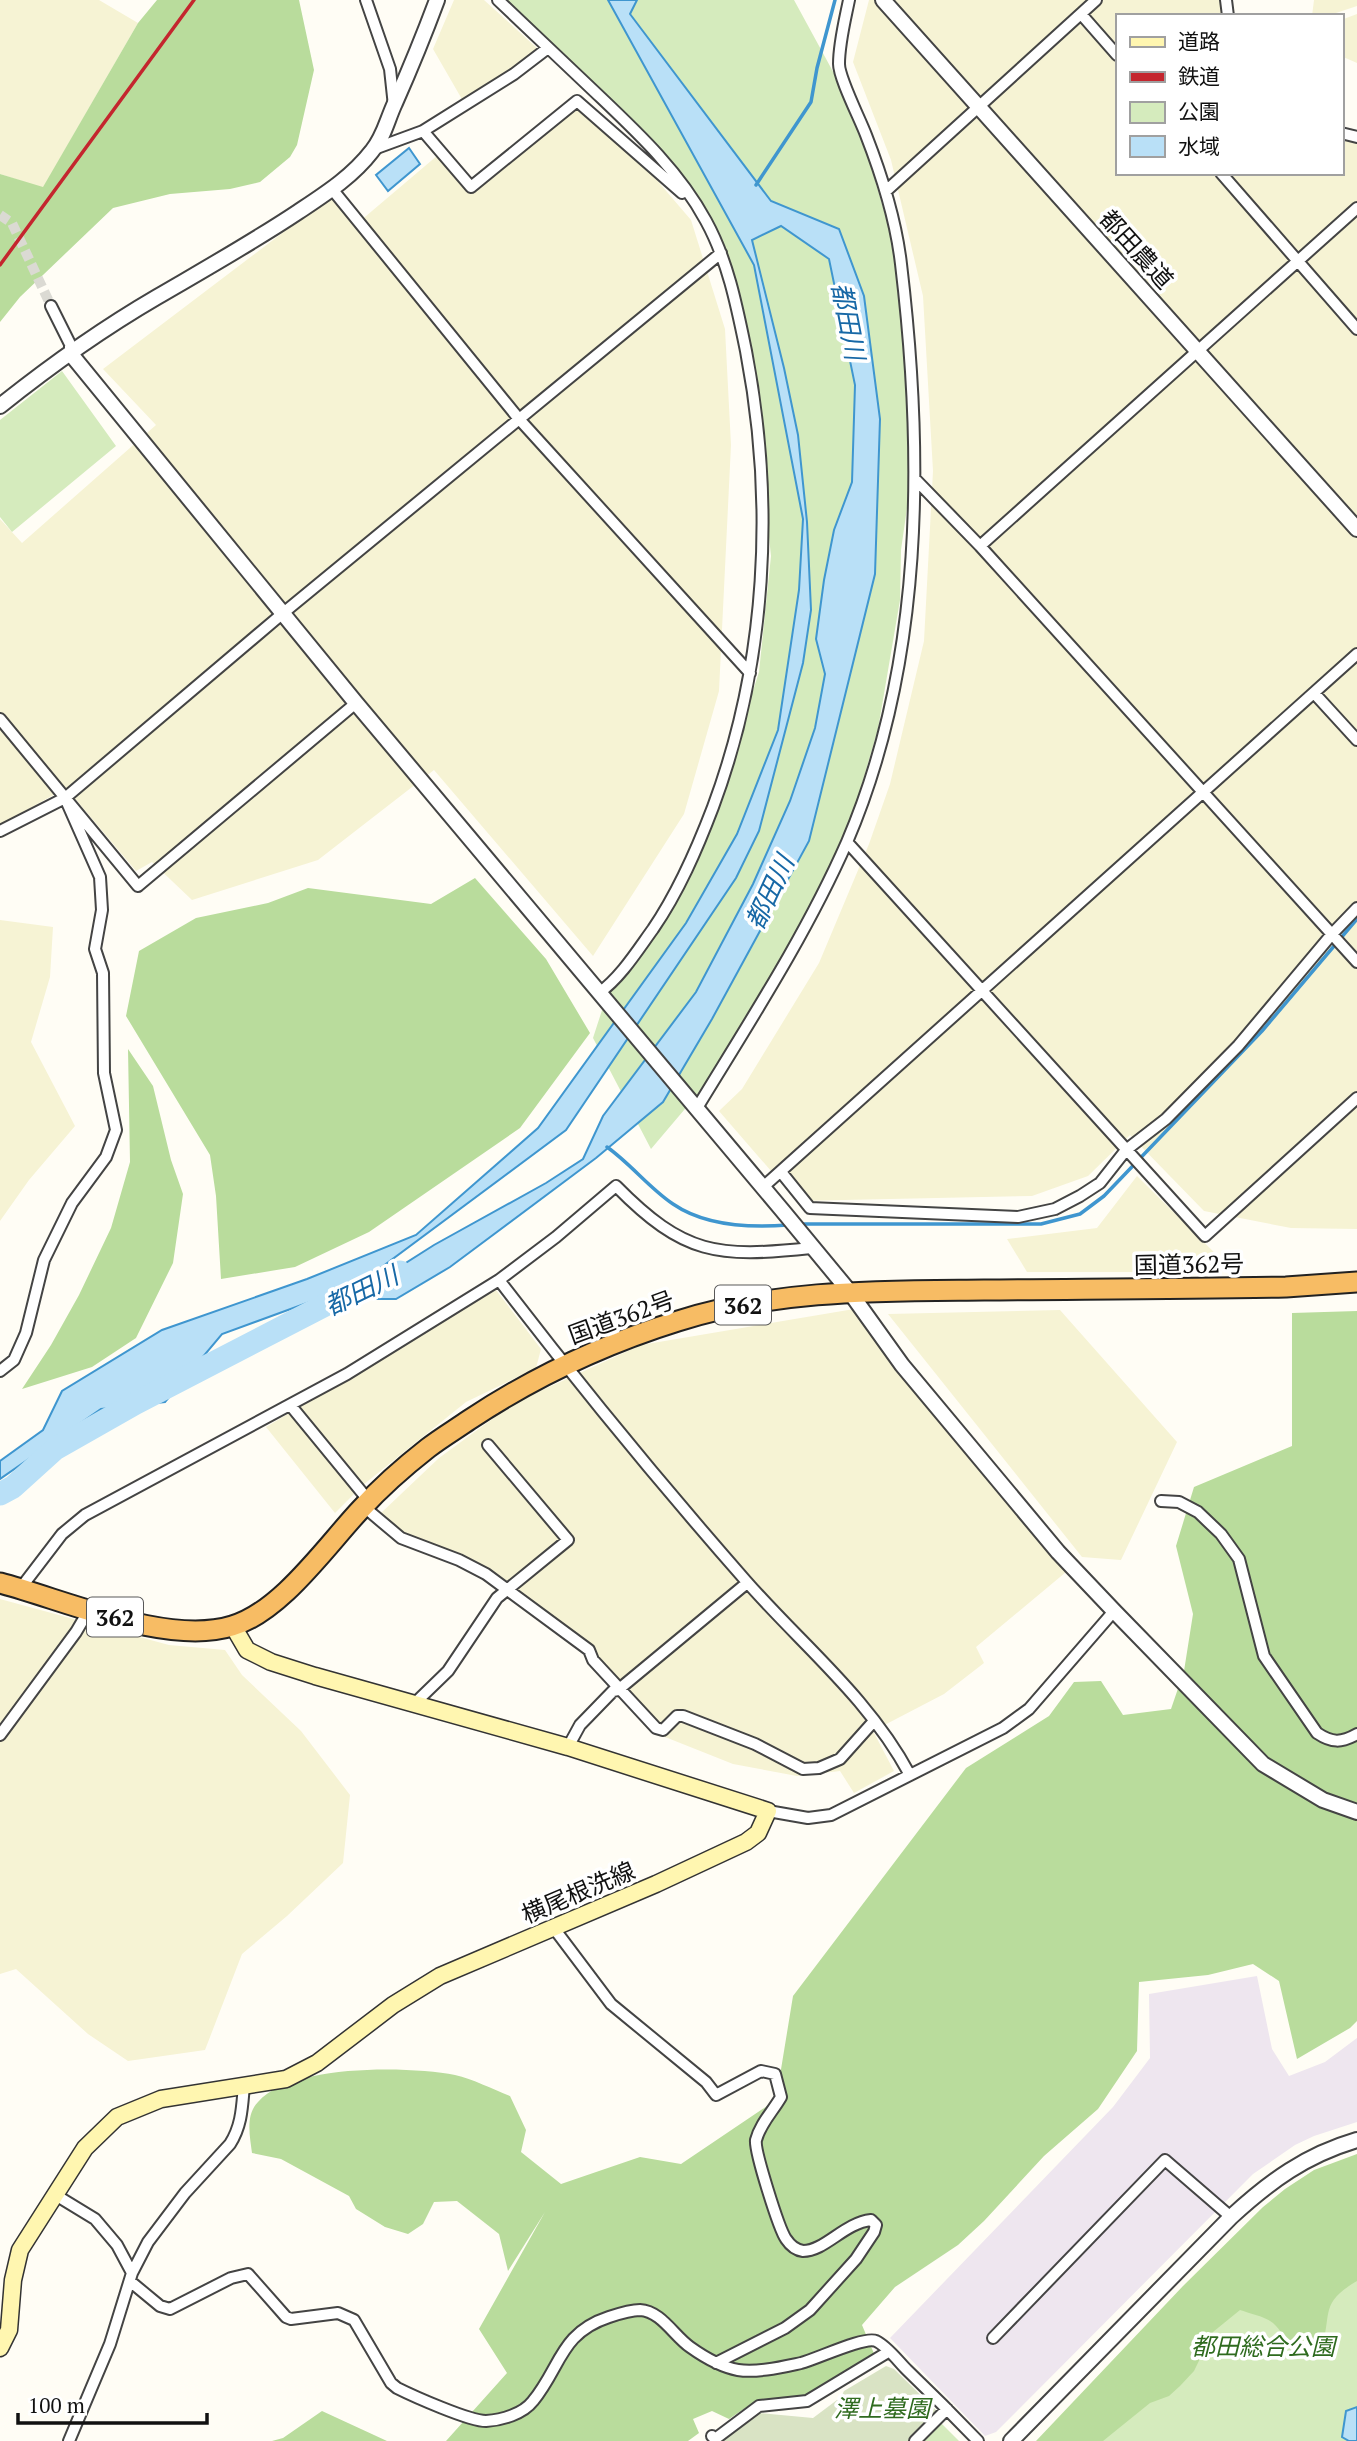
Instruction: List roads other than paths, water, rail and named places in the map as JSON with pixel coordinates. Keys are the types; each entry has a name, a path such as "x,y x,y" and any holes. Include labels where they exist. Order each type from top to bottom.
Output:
{"highway":[{"name":"国道362号","path":"0,1583 159,1628 194,1631 233,1626 264,1610 296,1581 366,1504 430,1446 499,1400 564,1364 679,1320 754,1302 849,1292 1286,1287 1357,1282"}],"main road":[{"path":"233,1626 247,1650 271,1661 568,1747 768,1811"},
{"name":"横尾根洗線","path":"0,2348 9,2330 13,2280 20,2250 85,2148 117,2117 162,2099 286,2079 317,2063 393,2005 440,1976 656,1884 746,1842 758,1833 768,1811"}],"street":[{"path":"366,0 390,69 394,106"},
{"path":"0,406 70,352 156,297 233,254 354,172 374,149 387,127 437,0"},
{"path":"498,0 647,142 698,207 721,253 734,296 749,367 761,478 760,598 750,673 729,760 705,827 659,921 632,959 599,993"},
{"path":"693,1105 804,929 847,842 875,767 893,694 907,598 915,480 913,387 905,301 900,255 886,191 838,66 849,0"},
{"name":"都田農道","path":"883,0 1357,529"},
{"path":"886,191 1096,0"},
{"path":"1081,14 1116,54"},
{"path":"374,149 423,131 514,75 548,48"},
{"path":"423,131 471,187 577,101 698,207"},
{"path":"1222,175 1357,329"},
{"path":"332,189 519,419 750,673"},
{"path":"980,546 1357,208"},
{"path":"0,831 65,798 282,614 721,253"},
{"path":"51,306 70,344 70,352 282,614 782,1210 849,1292 902,1365 1058,1552 1263,1765 1323,1800 1357,1812"},
{"path":"915,480 980,546 1357,962"},
{"path":"763,1187 1357,654"},
{"path":"1314,693 1357,740"},
{"path":"0,719 138,886 356,703"},
{"path":"0,1371 14,1360 26,1333 44,1260 72,1203 106,1157 116,1130 104,1073 103,973 95,950 102,910 100,877 65,798"},
{"path":"847,842 1205,1236 1357,1098"},
{"path":"781,1172 810,1208 1018,1217 1055,1209 1100,1183 1127,1151 1166,1119 1238,1046 1357,908"},
{"path":"20,1588 62,1534 85,1515 291,1406 499,1280 556,1237 616,1186 644,1214 680,1239 719,1252 768,1252 806,1242"},
{"path":"499,1280 564,1364 747,1583 843,1681 894,1746 910,1776"},
{"path":"291,1406 366,1504 401,1538 459,1560 508,1588 589,1650 593,1660 618,1690 656,1728 663,1730 677,1716 683,1716 755,1744 803,1769 819,1768 840,1759 874,1721"},
{"path":"414,1704 448,1671 497,1598 568,1540 488,1445"},
{"path":"1161,1501 1179,1502 1198,1512 1221,1534 1239,1559 1265,1656 1317,1732 1329,1741 1344,1741 1357,1734"},
{"path":"568,1747 580,1725 613,1691 618,1690 747,1583"},
{"path":"0,1735 76,1632 89,1610"},
{"path":"768,1811 808,1818 831,1815 1003,1728 1029,1709 1114,1611"},
{"path":"554,1927 611,2004 706,2082 716,2095 761,2071 775,2074 780,2097 759,2133 756,2149 783,2234 793,2247 800,2251 815,2249 861,2221 872,2220 876,2225 856,2259 810,2309 785,2328 716,2363"},
{"path":"69,2441 110,2344 132,2278 148,2242 162,2221 238,2132 244,2085"},
{"path":"1012,2441 1231,2217 1265,2186 1315,2156 1357,2140"},
{"path":"993,2338 1165,2160 1231,2217"},
{"path":"54,2194 95,2219 117,2245 132,2278 160,2306 170,2309 231,2278 248,2274 286,2317 291,2319 338,2313 354,2320 391,2383 397,2388 420,2399 484,2421 522,2411 538,2394 559,2356 573,2338 590,2324 641,2310 654,2314 688,2347 716,2363 739,2370 766,2369 813,2359 867,2339 878,2342 978,2441"},
{"path":"712,2436 715,2439 759,2406 807,2401 888,2352"},
{"path":"915,2441 947,2409"}],"water":[{"path":"608,0 637,0 630,14 771,201 839,229 864,296 880,419 875,574 809,841 712,1019 663,1102 596,1158 450,1267 396,1299 376,1299 371,1285 434,1245 546,1183 583,1159 603,1116 696,992 753,884 790,801 815,728 825,674 816,639 834,530 852,482 855,385 829,259 781,226 752,240 798,435 807,522 811,610 803,663 759,831 736,878 566,1130 359,1284 222,1334 165,1402 101,1409 0,1479 0,1461 43,1430 62,1391 162,1330 307,1279 416,1235 538,1128 686,923 737,834 778,730 799,590 803,519 754,265"},
{"path":"409,148 420,164 388,191 376,175"},
{"path":"1357,2407 1357,2441 1349,2441 1342,2437 1346,2411"}],"waterway":[{"path":"756,185 811,102 835,0"},
{"path":"799,1224 1041,1224 1080,1214 1104,1196 1262,1031 1357,919"},
{"path":"607,1147 664,1198 699,1217 728,1224 788,1225"},
{"name":"都田川","path":"0,1494 13,1487 55,1449 136,1403 331,1302 400,1272"}],"tunnel":[{"path":"0,215 12,223 51,306"}],"railway":[{"path":"0,265 194,0"}],"park label":[{"name":"都田総合公園","path":"1263,2346"},
{"name":"澤上墓園","path":"882,2408"}]}
